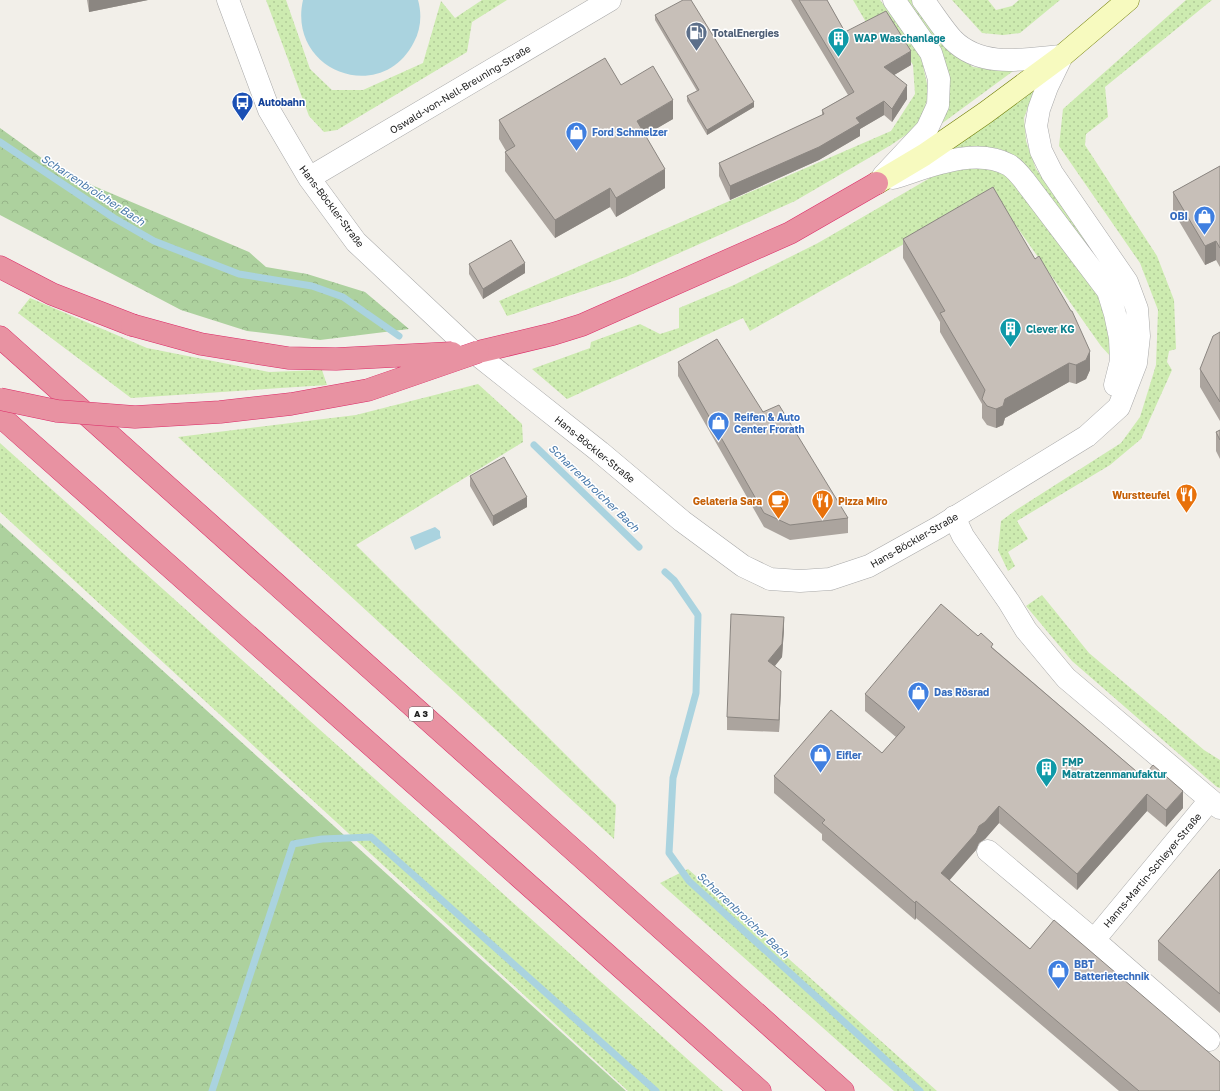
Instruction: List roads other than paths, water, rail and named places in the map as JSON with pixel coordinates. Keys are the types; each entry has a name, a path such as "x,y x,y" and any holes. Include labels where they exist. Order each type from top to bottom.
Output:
{"highway":[{"path":"0,398 57,411 135,417 220,412 291,404 368,390 478,352 553,334 582,325 790,233 877,183"},
{"path":"0,267 52,294 132,326 201,344 288,358 336,360 478,352"},
{"name":"A 3","path":"0,337 843,1091"},
{"path":"0,416 760,1091"}],"main road":[{"path":"877,183 924,155 985,113 1062,56 1128,0"}],"street":[{"name":"Hans-Böckler-Straße","path":"228,0 269,110 309,178 356,242 470,349 600,452 682,521 743,566 770,579 800,581 830,579 869,566 939,527 1087,436 1119,407 1136,362 1139,336 1137,309 1127,282 1052,174 1041,151 1036,126 1039,109 1047,87 1062,56"},
{"name":"Oswald-von-Nell-Breuning-Straße","path":"309,178 610,0"},
{"path":"877,183 927,129 938,105 939,79 931,53 894,0"},
{"path":"923,0 953,40 967,50 987,58 1011,60 1062,56"},
{"path":"877,183 962,157 988,158 1009,165 1024,180 1108,291 1120,338 1121,361 1115,385 1101,424"},
{"name":"Hanns-Martin-Schleyer-Straße","path":"954,517 963,536 1009,602 1026,630 1066,678 1215,804 1094,940"},
{"path":"988,851 1094,940 1209,1040"}],"water":[{"path":"303,0 418,0 420,16 418,32 414,42 399,62 381,73 361,76 340,72 323,62 309,46 302,25"},
{"path":"435,527 440,531 441,538 415,550 410,537"}],"waterway":[{"name":"Scharrenbroicher Bach","path":"0,142 114,218 154,241 239,274 312,286 343,297 399,336"},
{"name":"Scharrenbroicher Bach","path":"534,445 639,547"},
{"name":"Scharrenbroicher Bach","path":"665,572 674,580 698,615 696,693 673,778 669,853 689,881 920,1091"},
{"path":"212,1091 293,844 322,839 371,837 656,1091"}],"place":[{"name":"TotalEnergies","path":"696,52"},
{"name":"WAP Waschanlage","path":"839,58"},
{"name":"Autobahn","path":"243,122"},
{"name":"Ford Schmelzer","path":"576,152"},
{"name":"OBI","path":"1204,236"},
{"name":"Clever KG","path":"1011,348"},
{"name":"Reifen & Auto Center Frorath","path":"719,442"},
{"name":"Wurstteufel","path":"1186,514"},
{"name":"Gelateria Sara","path":"778,520"},
{"name":"Pizza Miro","path":"822,520"},
{"name":"Das Rösrad","path":"918,712"},
{"name":"Eifler","path":"820,774"},
{"name":"FMP Matratzenmanufaktur","path":"1046,788"},
{"name":"BBT Batterietechnik","path":"1058,990"}]}
